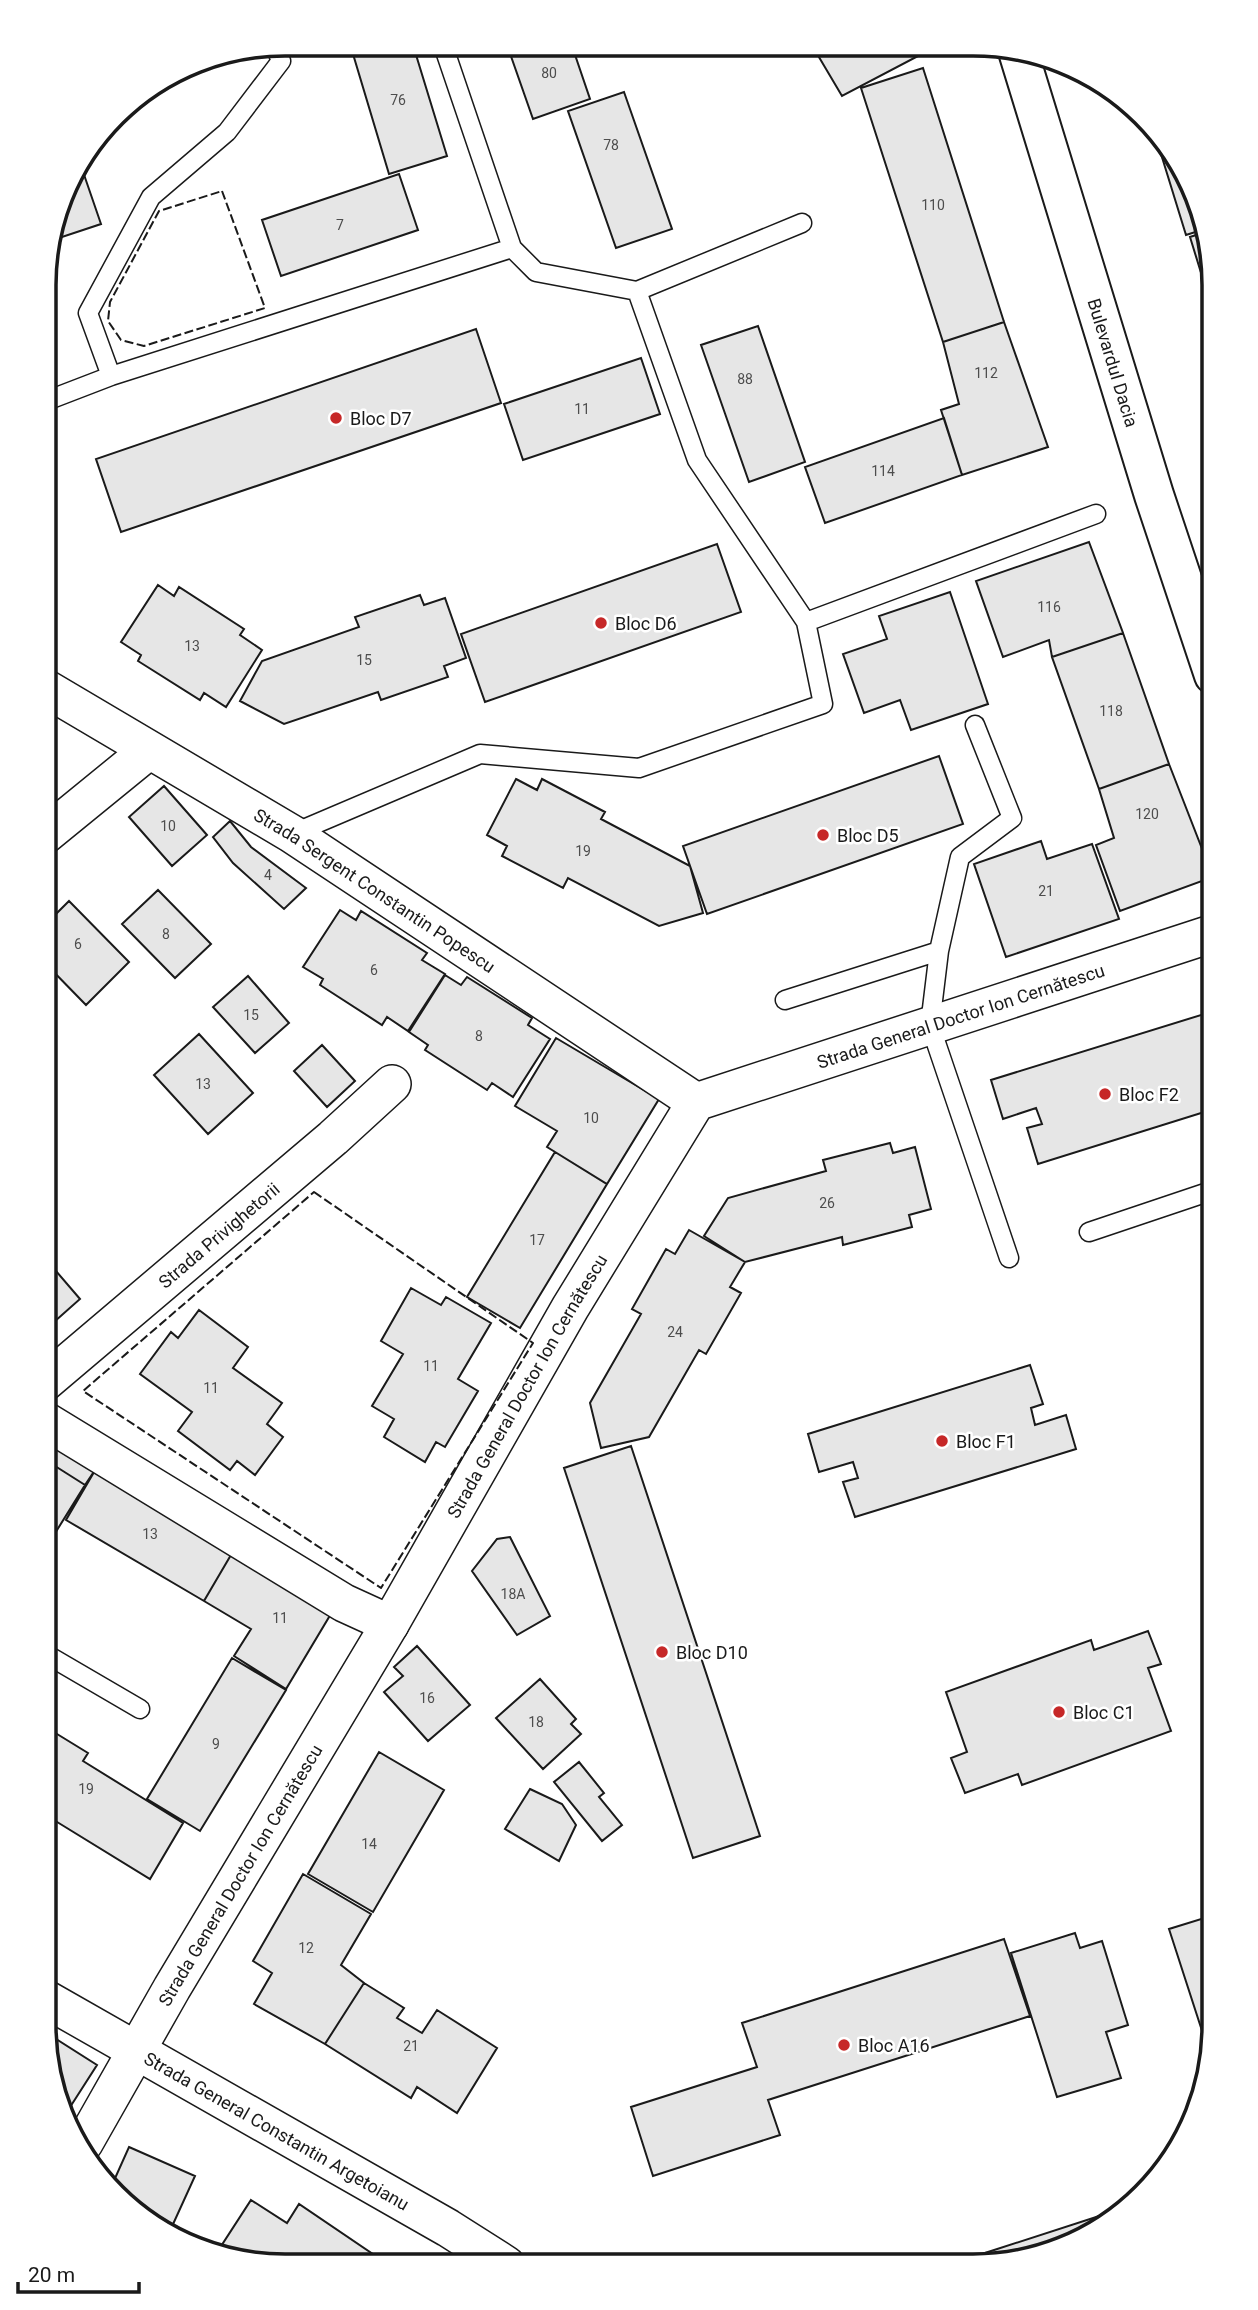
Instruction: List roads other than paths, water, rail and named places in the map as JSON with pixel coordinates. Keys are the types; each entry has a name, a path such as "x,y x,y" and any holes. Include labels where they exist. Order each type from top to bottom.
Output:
{"main road":[{"name":"Bulevardul Dacia","path":"1021,61 1154,495 1202,638"}],"street":[{"name":"Strada Sergent Constantin Popescu","path":"56,695 292,834 696,1102"},
{"path":"56,826 148,751"},
{"name":"Strada General Doctor Ion Cernătescu","path":"87,2138 172,1988 390,1623 570,1308 696,1102 1202,937"},
{"name":"Strada Privighetorii","path":"56,1373 333,1139 392,1084"},
{"path":"56,1427 344,1603 390,1623"},
{"name":"Strada General Constantin Argetoianu","path":"56,2005 488,2254"}],"lane":[{"path":"111,376 88,313 151,197 226,131 281,61 279,56"},
{"path":"447,56 512,248 536,272 637,291 802,223"},
{"path":"56,397 111,376 512,248"},
{"path":"292,834 480,754 639,768 823,704 806,622 697,460 637,291"},
{"path":"806,622 1096,514"},
{"path":"975,725 1013,818 960,857 939,951 930,1026 1009,1258"},
{"path":"785,1000 939,951"},
{"path":"1088,1232 1202,1194"},
{"path":"56,1660 139,1709"}],"place":[{"name":"Bloc D7","path":"336,418"},
{"name":"Bloc D6","path":"601,623"},
{"name":"Bloc D5","path":"823,835"},
{"name":"Bloc F2","path":"1105,1094"},
{"name":"Bloc F1","path":"942,1441"},
{"name":"Bloc D10","path":"662,1652"},
{"name":"Bloc C1","path":"1059,1712"},
{"name":"Bloc A16","path":"844,2045"}]}
